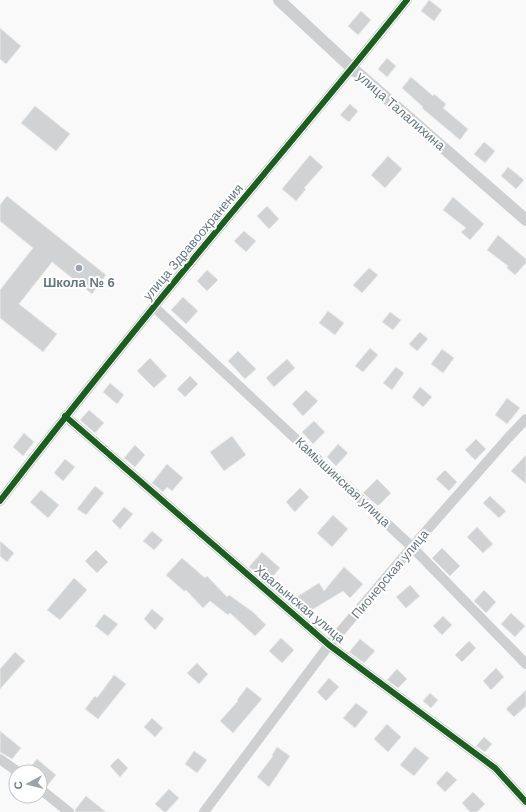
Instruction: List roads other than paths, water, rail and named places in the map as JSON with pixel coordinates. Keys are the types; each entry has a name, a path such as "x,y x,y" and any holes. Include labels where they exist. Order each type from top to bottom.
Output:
{"street":[{"name":"улица Талалихина","path":"279,0 352,68 526,220"},
{"name":"улица Здравоохранения","path":"0,501 65,416 154,306 407,0"},
{"name":"Камышинская улица","path":"154,306 412,546 526,664"},
{"name":"Хвалынская улица","path":"65,416 329,645 495,768 526,802"},
{"name":"Пионерская улица","path":"204,812 329,645 412,546 508,438 526,420"},
{"path":"48,795 69,812"}],"place":[{"name":"Школа № 6","path":"79,268"}]}
